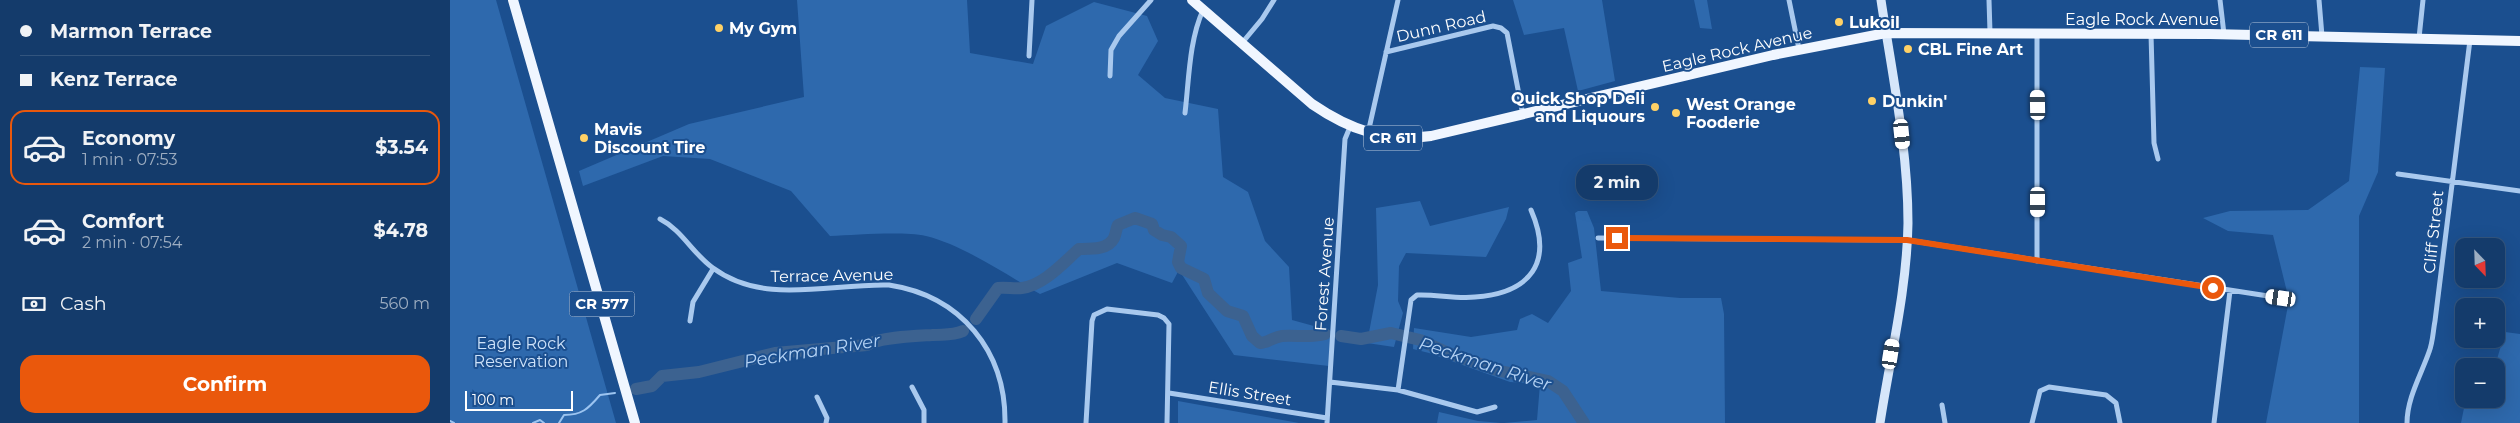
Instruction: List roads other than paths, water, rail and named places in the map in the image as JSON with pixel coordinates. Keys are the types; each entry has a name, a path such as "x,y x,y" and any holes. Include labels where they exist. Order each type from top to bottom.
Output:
{"main road":[{"name":"CR 577","path":"513,0 635,423"},
{"name":"Eagle Rock Avenue","path":"1192,0 1312,104 1350,127 1368,133 1396,138 1419,137 1799,49 1886,33 2224,34 2520,41"},
{"path":"1880,423 1899,306 1907,240 1905,166 1899,113 1881,0"}],"street":[{"path":"1029,56 1032,0"},
{"path":"1110,76 1111,50 1120,36 1151,0"},
{"path":"1242,43 1262,20 1274,0"},
{"path":"1368,133 1398,0"},
{"path":"1789,0 1799,49"},
{"path":"1989,0 1990,32"},
{"path":"2220,0 2224,34"},
{"path":"2320,0 2322,36"},
{"path":"2419,38 2423,0"},
{"path":"1185,113 1190,66 1199,19 1203,10"},
{"name":"Dunn Road","path":"1386,52 1494,26 1501,28 1507,33 1523,114"},
{"path":"2037,33 2038,262"},
{"path":"2151,34 2154,144 2158,159"},
{"name":"Cliff Street","path":"2407,423 2407,414 2413,393 2430,350 2470,40"},
{"name":"Forest Avenue","path":"1327,421 1345,139 1350,127"},
{"path":"2398,174 2520,191"},
{"path":"1398,390 1409,303 1417,295 1487,296 1516,288 1528,280 1539,259 1540,244 1538,227 1530,210"},
{"name":"Terrace Avenue","path":"660,219 672,225 686,244 713,269 760,288 795,290 889,285 904,287 931,297 965,321 990,354 1001,382 1005,423"},
{"path":"1598,238 1907,240 2038,262 2281,298"},
{"path":"690,321 693,302 713,269"},
{"path":"2214,423 2230,291"},
{"path":"1086,423 1092,322 1094,315 1107,309 1158,315 1164,318 1170,331 1167,423"},
{"path":"1330,382 1398,390 1477,412 1495,407"},
{"path":"2032,423 2040,391 2049,386 2106,395 2116,403 2120,423"},
{"path":"912,387 924,410 924,423"},
{"name":"Ellis Street","path":"1168,393 1327,421"},
{"path":"817,396 827,418 826,423"},
{"path":"1942,405 1945,423"}],"waterway":[{"name":"Peckman River","path":"976,319 998,288 1022,288 1038,283 1053,273 1079,249 1099,248 1108,245 1114,238 1118,225 1135,218 1152,224 1154,230 1162,235 1171,237 1181,246 1178,262 1181,268 1204,279 1208,293 1227,311 1243,316 1252,336 1260,343 1282,336 1325,334"},
{"name":"Peckman River","path":"636,389 652,386 662,376 699,372 775,353 867,345 889,339 952,334 963,331"},
{"name":"Peckman River","path":"1341,336 1361,339 1391,333 1420,340 1448,353 1500,371 1548,381 1563,391 1584,423"},
{"name":"Peckman River","path":"559,423 564,415 576,414 584,410 600,395 615,393"},
{"name":"Peckman River","path":"533,423 540,420 544,423"},
{"path":"450,421 454,423"}],"place":[{"name":"Lukoil","path":"1839,22"},
{"name":"My Gym","path":"719,28"},
{"name":"CBL Fine Art","path":"1908,49"},
{"name":"Dunkin'","path":"1872,101"},
{"name":"Quick Shop Deli and Liquours","path":"1655,107"},
{"name":"West Orange Fooderie","path":"1676,113"},
{"name":"Mavis Discount Tire","path":"584,138"}],"park label":[{"name":"Eagle Rock Reservation","path":"521,352"}]}
